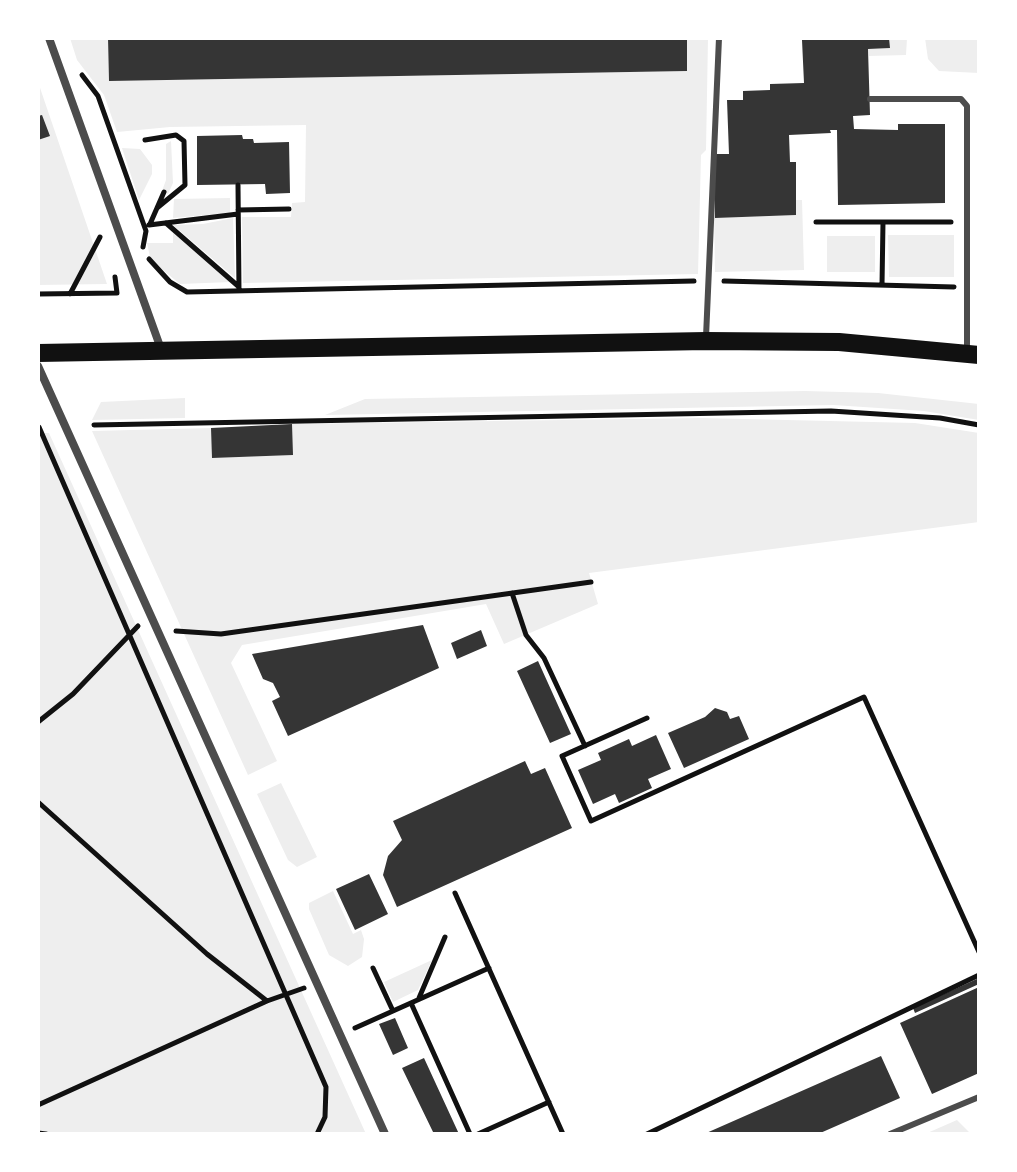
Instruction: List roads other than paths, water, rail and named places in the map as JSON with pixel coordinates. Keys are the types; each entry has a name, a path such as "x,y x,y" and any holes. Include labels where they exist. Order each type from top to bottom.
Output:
{"main road":[{"path":"38,353 706,341 839,342 973,355"}],"street":[{"path":"49,38 161,350"},
{"path":"38,366 385,1134"}],"lane":[{"path":"706,341 719,38"},
{"path":"870,99 961,99 967,106 966,287 973,355"},
{"path":"890,1134 979,1097"}]}
